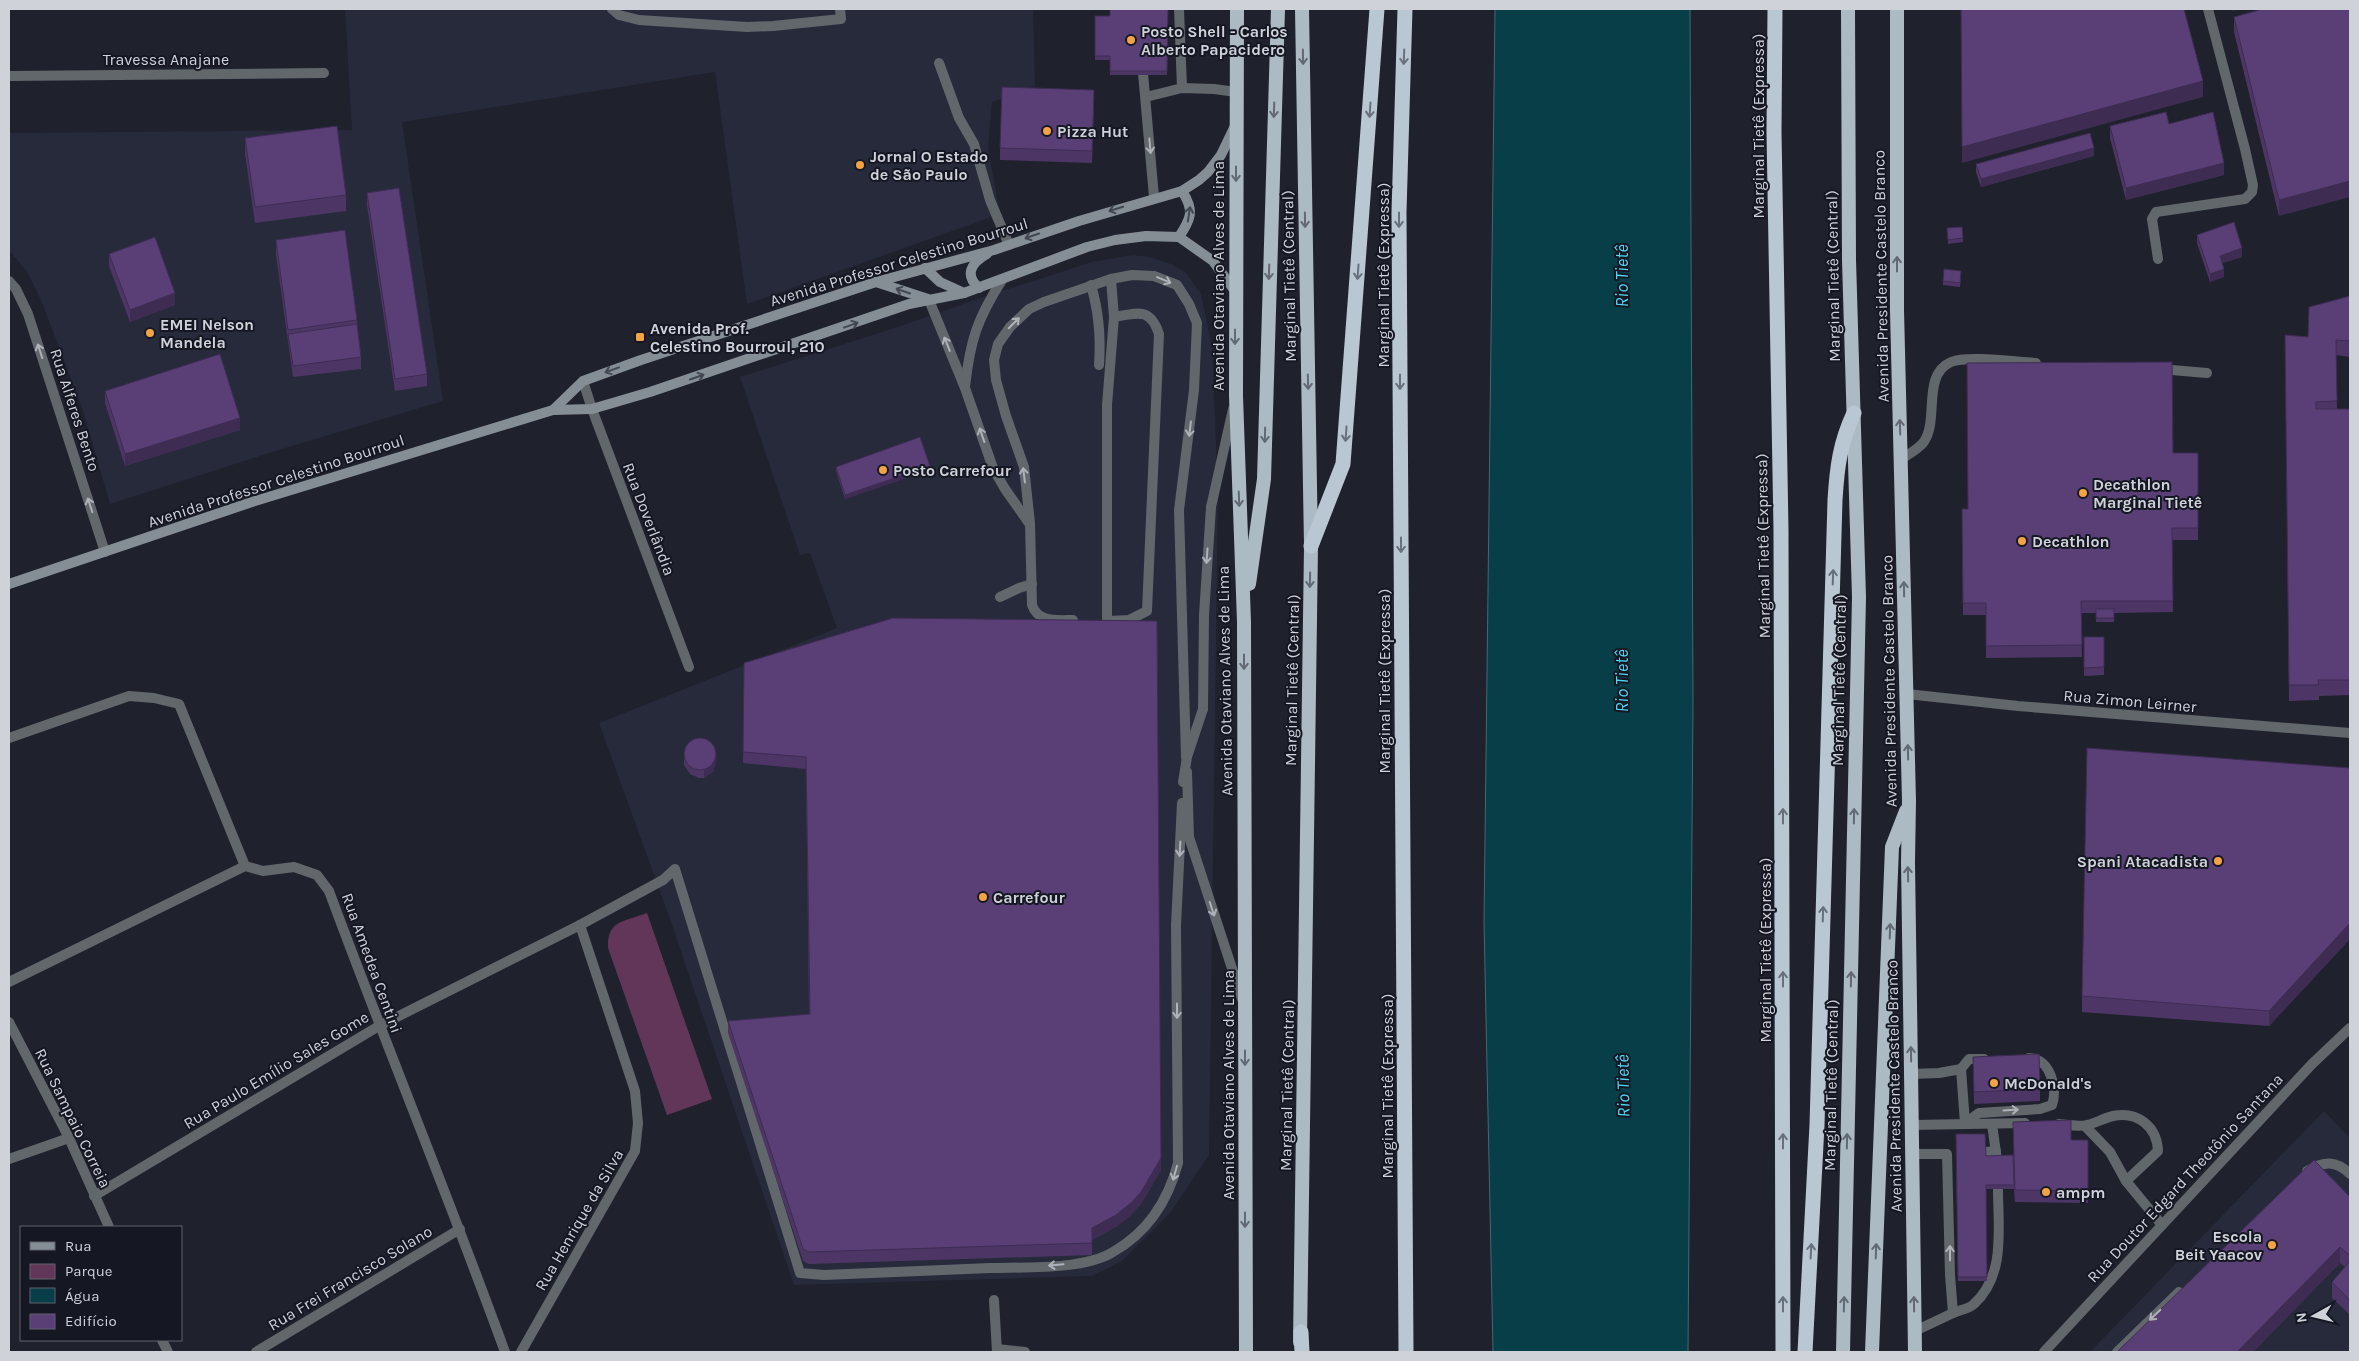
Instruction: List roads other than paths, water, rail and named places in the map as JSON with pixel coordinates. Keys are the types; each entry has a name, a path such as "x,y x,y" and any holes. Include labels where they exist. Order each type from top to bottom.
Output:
{"highway":[{"name":"Avenida Otaviano Alves de Lima","path":"1236,9 1236,396 1244,622 1246,1352"},
{"path":"1244,622 1264,479 1278,9"},
{"name":"Marginal Tietê (Central)","path":"1300,1332 1311,546 1302,9"},
{"path":"1311,546 1343,464 1377,9"},
{"name":"Marginal Tietê (Expressa)","path":"1405,9 1399,212 1406,1352"},
{"name":"Marginal Tietê (Expressa)","path":"1775,9 1774,132 1781,540 1783,1352"},
{"name":"Marginal Tietê (Central)","path":"1842,1352 1859,597 1849,260 1848,9"},
{"name":"Avenida Presidente Castelo Branco","path":"1897,9 1897,310 1909,800 1908,862 1915,1352"},
{"path":"1805,1352 1817,1105 1835,500 1838,462 1843,436 1854,412"},
{"path":"1872,1352 1892,847 1909,800"},
{"path":"1300,1332 1301,1352"}],"main road":[{"name":"Avenida Professor Celestino Bourroul","path":"553,410 583,381 876,282 994,250 1154,198 1182,191 1208,172 1221,155 1236,125"},
{"path":"1182,191 1190,203 1191,211 1188,223 1179,237 1213,261 1235,291"},
{"name":"Avenida Professor Celestino Bourroul","path":"9,584 252,502 553,410 592,409 650,392 909,304 964,294 1087,248 1115,240 1146,236 1179,237"},
{"path":"980,288 971,281 970,274 977,260 994,250"},
{"path":"925,268 940,282 964,294"},
{"path":"876,282 929,300"}],"street":[{"path":"612,9 619,15 639,20 747,27 841,19 840,9"},
{"path":"1179,9 1182,88"},
{"path":"2158,260 2152,219 2156,212 2245,199 2252,192 2253,186 2245,149 2208,9"},
{"path":"1141,48 1154,198"},
{"path":"939,63 959,118 974,144 990,200 1009,244"},
{"name":"Travessa Anajane","path":"9,76 324,73"},
{"path":"1146,97 1182,88 1214,88 1236,92"},
{"path":"1081,620 1046,619 1034,611 1032,605 1030,524 1024,467 1006,416 996,380 994,360 998,344 1010,327 1029,309 1111,279 1132,275 1154,276 1177,286 1189,304 1197,323 1194,390 1179,510 1189,836 1245,1009"},
{"path":"1111,279 1114,317 1107,423 1103,621 1129,620 1147,611 1160,334 1155,320 1148,315 1139,313 1114,317"},
{"path":"965,388 972,336 987,303 1002,280"},
{"name":"Rua Alferes Bento","path":"9,281 16,289 28,314 105,552"},
{"path":"1091,285 1099,318 1101,343 1099,365"},
{"path":"929,300 965,388 993,468 1005,489 1030,524"},
{"path":"1901,459 1913,452 1923,442 1930,430 1934,386 1942,370 1950,362 1972,360 2049,364"},
{"path":"2152,369 2207,373"},
{"name":"Rua Doverlândia","path":"583,381 690,667"},
{"name":"Rua Paulo Emílio Sales Gome","path":"94,1196 379,1026 580,925 663,880 675,870 800,1273 833,1275 1044,1266 1093,1261 1113,1253 1135,1236 1156,1215 1171,1188 1178,1163 1176,925 1183,782 1188,757 1203,709 1204,616 1211,507 1236,396"},
{"path":"1000,597 1032,584"},
{"name":"Rua Zimon Leirner","path":"1907,694 2018,706 2350,733"},
{"path":"9,738 129,696 154,698 179,704 245,866 9,982"},
{"name":"Rua Amedea Centini","path":"245,866 263,871 294,867 317,875 329,891 379,1026 460,1229 505,1352"},
{"name":"Rua Henrique da Silva","path":"521,1352 636,1151 638,1123 635,1091 580,925"},
{"name":"Rua Sampaio Correia","path":"9,1022 69,1138 109,1226"},
{"name":"Rua Doutor Edgard Theotônio Santana","path":"2044,1352 2312,1064 2350,1028"},
{"path":"1911,1074 1939,1073 1961,1069 1969,1059 1992,1058"},
{"path":"1965,1123 1979,1113 2040,1109 2052,1105 2055,1098 2052,1077 2048,1070 2034,1058 2017,1058"},
{"path":"1961,1069 1965,1123"},
{"path":"2052,1123 2085,1126 2112,1116 2126,1114 2148,1124 2157,1140 2158,1151 2126,1181"},
{"path":"1912,1125 2036,1122"},
{"path":"1992,1124 1993,1154"},
{"path":"2085,1126 2110,1152 2126,1181 2162,1225"},
{"path":"9,1159 69,1138"},
{"path":"1912,1154 1952,1154 1950,1276 1953,1313"},
{"path":"2297,1177 2323,1163 2334,1163 2350,1174"},
{"path":"1915,1331 1973,1305 1992,1282 1998,1259 1998,1189"},
{"name":"Rua Frei Francisco Solano","path":"256,1352 460,1229"},
{"path":"2117,1352 2186,1285"},
{"path":"994,1300 997,1350 1025,1352"}],"water":[{"name":"Rio Tietê","path":"1495,9 1690,9 1693,703 1688,1352 1493,1352 1484,922"}],"place":[{"name":"Posto Shell - Carlos Alberto Papacidero","path":"1131,40"},
{"name":"Pizza Hut","path":"1047,131"},
{"name":"Jornal O Estado de São Paulo","path":"860,165"},
{"name":"EMEI Nelson Mandela","path":"150,333"},
{"name":"Avenida Prof. Celestino Bourroul, 210","path":"640,337"},
{"name":"Posto Carrefour","path":"883,470"},
{"name":"Decathlon Marginal Tietê","path":"2083,493"},
{"name":"Decathlon","path":"2022,541"},
{"name":"Spani Atacadista","path":"2218,861"},
{"name":"Carrefour","path":"983,897"},
{"name":"McDonald's","path":"1994,1083"},
{"name":"ampm","path":"2046,1192"},
{"name":"Escola Beit Yaacov","path":"2272,1245"}]}
